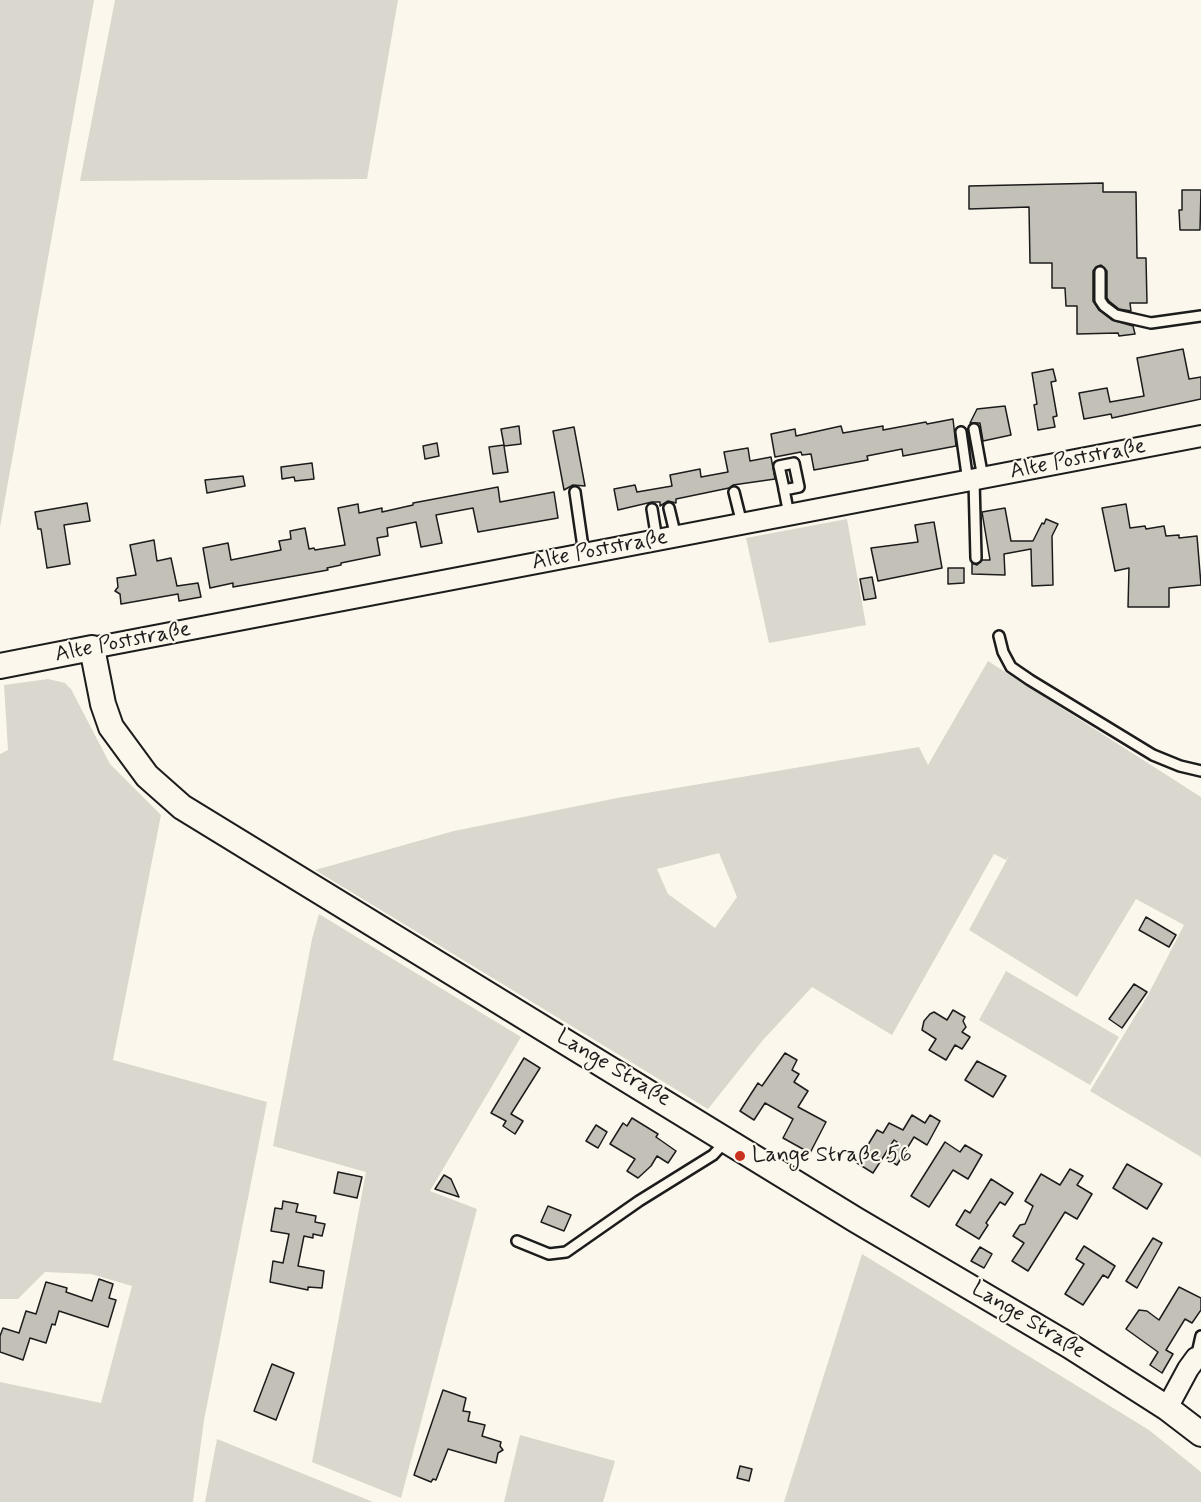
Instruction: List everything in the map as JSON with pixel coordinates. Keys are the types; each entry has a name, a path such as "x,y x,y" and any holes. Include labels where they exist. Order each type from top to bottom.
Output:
{"street":[{"name":"Alte Poststraße","path":"0,666 1201,436"},
{"name":"Lange Straße","path":"92,648 103,704 111,727 147,776 182,807 863,1224 1070,1346 1167,1408 1201,1434"},
{"path":"1167,1408 1188,1369 1199,1358"}],"lane":[{"path":"1100,272 1100,300 1116,315 1151,322 1201,316"},
{"path":"974,429 976,558"},
{"path":"961,432 975,480"},
{"path":"784,490 789,515"},
{"path":"575,492 584,554"},
{"path":"734,492 742,524"},
{"path":"667,538 669,508"},
{"path":"652,509 667,538"},
{"path":"999,636 1011,667 1030,680 1153,755 1180,766 1201,771"},
{"path":"517,1241 549,1254 566,1252 639,1201 713,1155 727,1139"},
{"path":"1199,1358 1201,1336"}],"shaded area":[{"path":"0,0 94,0 0,527"},
{"path":"115,0 398,0 367,179 80,181"},
{"path":"847,519 866,625 769,643 746,538"},
{"path":"988,661 1201,797 1201,1157 1090,1091 1149,993 1184,925 1136,899 1077,997 969,930 1010,854 1006,860 994,854 892,1035 812,987 763,1040 708,1109 315,870 454,831 617,798 919,747 928,765","holes":["719,853 737,897 715,928 668,894 657,869"]},
{"path":"48,679 65,683 71,689 110,764 161,815 113,1060 267,1102 204,1420 193,1502 0,1502 0,1382 101,1403 132,1286 91,1274 45,1272 18,1299 0,1299 0,754 8,750 4,685"},
{"path":"319,914 521,1037 430,1191 477,1209 401,1498 312,1462 366,1172 273,1146 312,939"},
{"path":"1006,971 1119,1037 1090,1085 979,1020"},
{"path":"862,1254 1149,1430 1201,1472 1201,1502 784,1502"},
{"path":"520,1435 615,1461 603,1502 504,1502"},
{"path":"217,1439 373,1502 205,1502"}],"building":[{"path":"1103,183 1103,192 1136,192 1137,258 1146,258 1147,303 1130,303 1131,311 1119,309 1109,301 1107,271 1101,265 1093,271 1093,301 1099,310 1112,320 1133,326 1135,334 1119,336 1118,333 1077,334 1077,306 1066,306 1065,288 1052,288 1052,263 1030,263 1029,207 969,209 969,186"},
{"path":"1182,190 1201,190 1200,230 1180,230 1179,210 1182,210"},
{"path":"1183,349 1189,379 1201,377 1201,399 1112,418 1111,414 1084,419 1079,393 1107,388 1110,402 1144,396 1137,358"},
{"path":"1053,369 1056,381 1051,382 1057,416 1053,417 1055,427 1038,430 1032,373"},
{"path":"1005,406 1011,435 983,441 980,423 970,423 977,409"},
{"path":"953,419 956,446 903,456 902,449 867,456 868,460 814,470 811,454 802,455 801,452 775,457 771,434 795,429 796,436 841,426 843,433 883,426 883,430"},
{"path":"519,426 521,444 504,446 508,472 493,474 489,447 504,445 501,429"},
{"path":"574,427 585,486 573,485 564,490 553,431"},
{"path":"437,443 439,456 425,459 423,446"},
{"path":"748,448 750,461 771,457 775,479 733,485 729,488 676,499 676,503 668,501 660,506 660,502 652,502 618,510 614,489 635,485 637,492 672,486 670,475 700,469 701,477 728,472 724,452"},
{"path":"312,463 314,479 295,481 294,477 282,479 281,467"},
{"path":"243,476 245,486 207,493 205,480"},
{"path":"498,487 500,502 554,492 558,518 478,532 473,508 436,515 442,543 421,547 416,522 387,528 388,536 377,538 380,555 341,563 341,565 327,568 328,570 233,587 233,583 210,588 203,548 228,543 231,560 281,550 279,541 291,539 290,531 305,528 309,549 345,545 338,508 358,504 359,513 382,508 382,512 413,505 413,503"},
{"path":"87,503 90,521 64,525 70,564 47,568 41,529 38,529 35,512"},
{"path":"1126,504 1130,528 1145,526 1146,529 1164,526 1166,536 1179,535 1179,538 1197,536 1201,585 1169,588 1169,607 1128,607 1129,568 1115,571 1102,508"},
{"path":"1005,508 1011,541 1033,541 1046,519 1058,524 1052,536 1053,585 1032,586 1031,549 1004,554 1005,575 972,574 972,563 977,565 982,560 990,560 982,512"},
{"path":"934,522 942,568 878,581 871,548 918,542 915,525"},
{"path":"154,540 157,561 171,558 177,586 198,583 201,597 179,601 178,594 121,604 120,594 115,591 118,587 117,578 136,575 130,545"},
{"path":"948,568 964,568 964,583 948,584"},
{"path":"872,577 876,598 864,600 860,579"},
{"path":"1146,917 1176,935 1169,947 1139,930"},
{"path":"1134,984 1147,992 1122,1028 1109,1019"},
{"path":"953,1010 965,1017 963,1021 966,1027 962,1032 970,1037 962,1049 955,1045 946,1060 929,1050 936,1039 922,1030 924,1021 930,1014 934,1012 947,1020"},
{"path":"785,1053 797,1060 792,1070 799,1074 794,1082 808,1091 798,1107 826,1122 810,1153 783,1138 793,1119 765,1103 754,1120 740,1111 758,1083 762,1086"},
{"path":"524,1058 540,1068 511,1114 523,1121 515,1134 503,1126 506,1121 491,1113"},
{"path":"977,1061 1006,1076 993,1097 965,1080"},
{"path":"912,1115 925,1123 930,1115 940,1121 927,1145 914,1137 897,1165 887,1159 897,1142 894,1140 873,1173 857,1163 877,1130 883,1133 889,1123 903,1130"},
{"path":"632,1118 658,1134 656,1137 676,1151 668,1163 657,1156 651,1166 638,1178 627,1171 635,1159 610,1144 623,1123 627,1126"},
{"path":"596,1125 607,1132 598,1148 586,1141"},
{"path":"945,1142 960,1152 965,1145 982,1155 968,1179 953,1170 929,1207 911,1196"},
{"path":"1127,1164 1162,1184 1147,1209 1113,1188"},
{"path":"1070,1169 1083,1176 1077,1185 1092,1194 1077,1219 1065,1212 1028,1271 1012,1261 1024,1243 1013,1236 1020,1225 1025,1224 1033,1206 1025,1201 1041,1174 1060,1185"},
{"path":"338,1172 362,1177 357,1198 334,1193"},
{"path":"444,1175 451,1179 459,1197 435,1189"},
{"path":"991,1179 1013,1193 1005,1205 1000,1202 986,1223 988,1225 979,1239 956,1225 965,1210 970,1213"},
{"path":"283,1201 298,1204 296,1212 316,1216 315,1222 325,1224 322,1236 313,1234 313,1238 304,1236 298,1266 324,1271 322,1288 308,1287 308,1290 270,1282 273,1261 283,1263 289,1234 271,1231 275,1208 282,1209"},
{"path":"548,1206 571,1215 564,1231 541,1222"},
{"path":"1153,1238 1162,1243 1137,1288 1126,1281"},
{"path":"1084,1246 1115,1266 1108,1278 1103,1275 1083,1305 1065,1294 1084,1264 1076,1259"},
{"path":"980,1247 992,1254 984,1268 971,1261"},
{"path":"99,1279 113,1284 109,1298 116,1300 108,1327 59,1311 46,1343 30,1338 23,1360 0,1352 0,1336 3,1328 19,1333 26,1311 36,1314 46,1282 67,1288 66,1292 92,1301"},
{"path":"1179,1287 1201,1298 1201,1310 1192,1323 1185,1319 1166,1350 1173,1354 1162,1373 1150,1365 1158,1352 1126,1329 1139,1310 1147,1311 1159,1320"},
{"path":"272,1364 294,1373 276,1420 254,1411"},
{"path":"443,1390 466,1398 463,1411 470,1412 468,1421 485,1425 482,1436 501,1442 500,1446 503,1450 498,1453 496,1463 448,1449 436,1480 433,1479 431,1482 414,1475"},
{"path":"740,1466 752,1469 749,1481 737,1478"}],"place":[{"name":"Lange Straße 56","path":"740,1156"}]}
